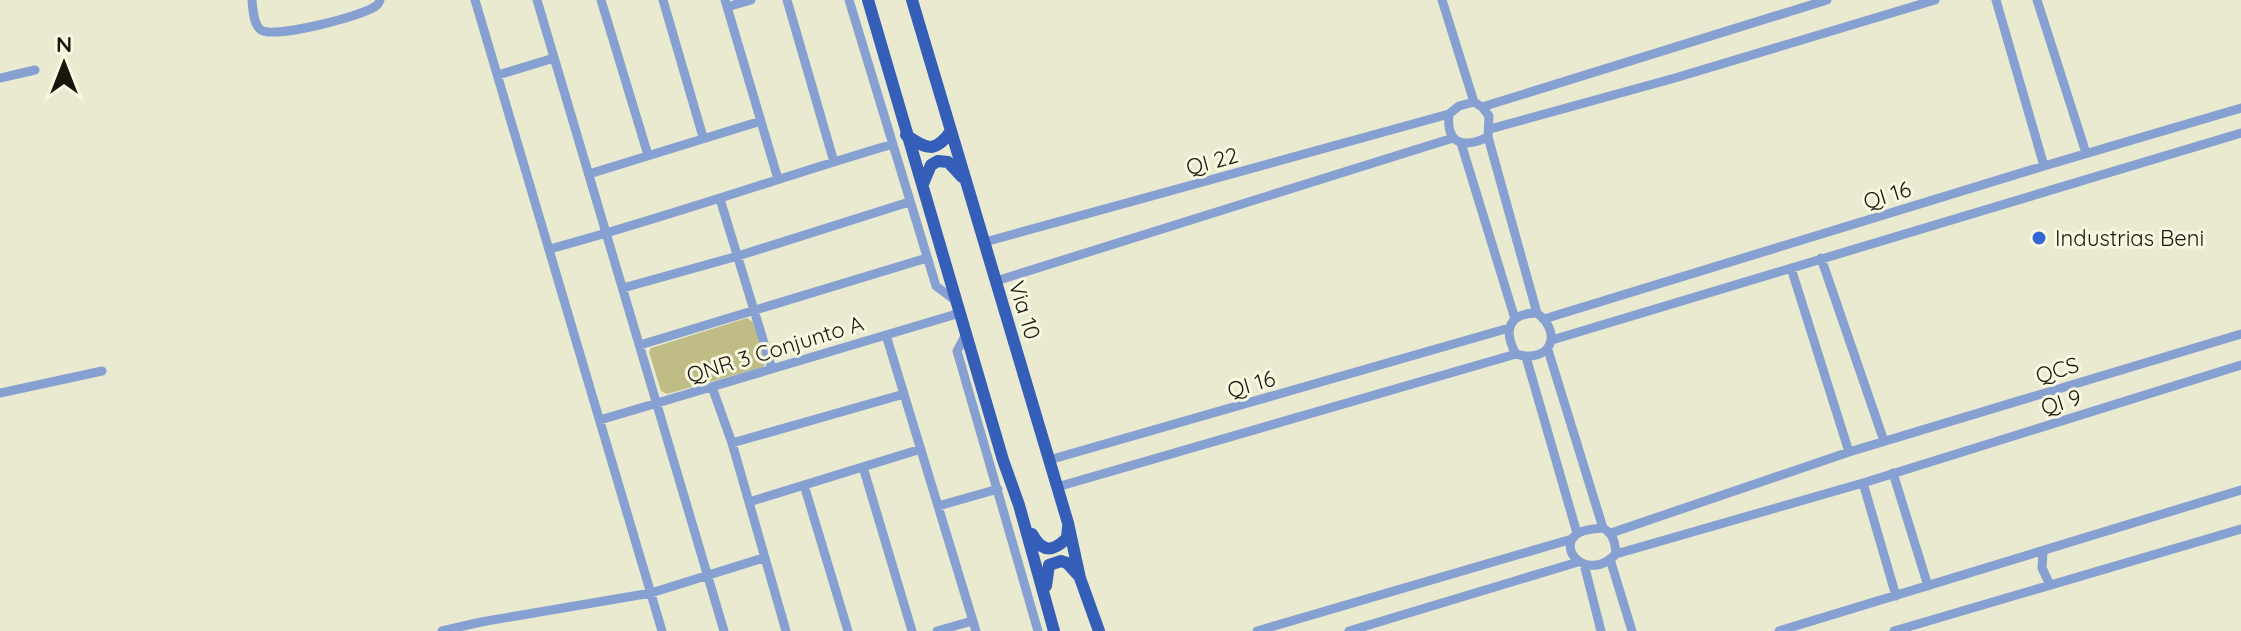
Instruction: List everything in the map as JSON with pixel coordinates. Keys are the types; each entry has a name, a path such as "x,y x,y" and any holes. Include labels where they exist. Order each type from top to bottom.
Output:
{"main road":[{"path":"868,0 1054,631"},
{"name":"Via 10","path":"912,0 1068,523 1080,578 1099,631"},
{"path":"906,135 925,147 935,147 944,142 951,131"},
{"path":"923,184 931,165 938,161 948,162 966,182"},
{"path":"1019,505 1038,546 1043,548 1055,548 1062,544 1067,538 1068,523"},
{"path":"1045,596 1049,565 1061,561 1071,565 1080,578"}],"street":[{"path":"252,0 255,22 260,30 269,33 320,25 367,11 378,5 380,0"},
{"path":"475,0 662,631"},
{"path":"538,0 724,631"},
{"path":"601,0 648,155"},
{"path":"663,0 703,137"},
{"path":"751,0 726,4 778,179"},
{"path":"787,0 834,162"},
{"path":"849,0 936,286 958,307"},
{"path":"1442,0 1478,104 1489,116 1489,133 1541,316 1550,328 1550,345 1607,530 1615,543 1613,556 1632,631"},
{"path":"1515,319 1457,140 1448,126 1449,114 1459,106 1478,104 1827,0"},
{"path":"996,281 1457,140 1476,142 1489,133 1935,0"},
{"path":"1996,0 2044,166"},
{"path":"2037,0 2086,153"},
{"path":"498,75 554,58"},
{"path":"0,78 35,70"},
{"name":"QI 16","path":"1541,316 2241,108"},
{"name":"QI 22","path":"985,242 1449,114"},
{"path":"589,174 761,121"},
{"path":"1057,487 1521,355 1536,356 1550,345 1821,258 2241,133"},
{"path":"550,249 893,144"},
{"path":"720,199 772,369"},
{"path":"623,288 738,256 909,202"},
{"path":"640,345 927,258"},
{"path":"1821,258 1884,441"},
{"path":"1791,268 1849,452"},
{"name":"QNR 3 Conjunto A","path":"600,420 886,335 958,307"},
{"path":"1541,316 1525,313 1515,319 1509,328 1510,342 1521,355 1574,536 1571,552 1581,563 1601,631"},
{"name":"QI 16","path":"1049,460 1509,328"},
{"path":"966,334 957,351 1038,631"},
{"name":"QCS","path":"1607,530 1884,441 2241,334"},
{"path":"886,335 974,626 937,631"},
{"name":"QI 9","path":"1613,556 1863,483 2241,365"},
{"path":"0,393 102,371"},
{"path":"712,387 732,443 786,631"},
{"path":"732,443 904,394"},
{"path":"749,502 921,449"},
{"path":"863,467 912,631"},
{"path":"1893,473 1928,586"},
{"path":"1863,483 1896,596"},
{"path":"804,485 848,631"},
{"path":"938,506 998,489"},
{"path":"1779,631 2241,490"},
{"path":"1900,630 2241,529"},
{"path":"1257,631 1574,536 1607,530"},
{"path":"2043,552 2042,568 2050,585"},
{"path":"1349,631 1581,563 1599,564 1613,556"},
{"path":"442,631 651,593 763,558"},
{"path":"1931,620 1935,631"}],"shaded area":[{"path":"747,318 753,322 766,362 763,367 667,394 661,391 649,352 651,348"}],"place":[{"name":"Industrias Beni","path":"2039,238"}]}
